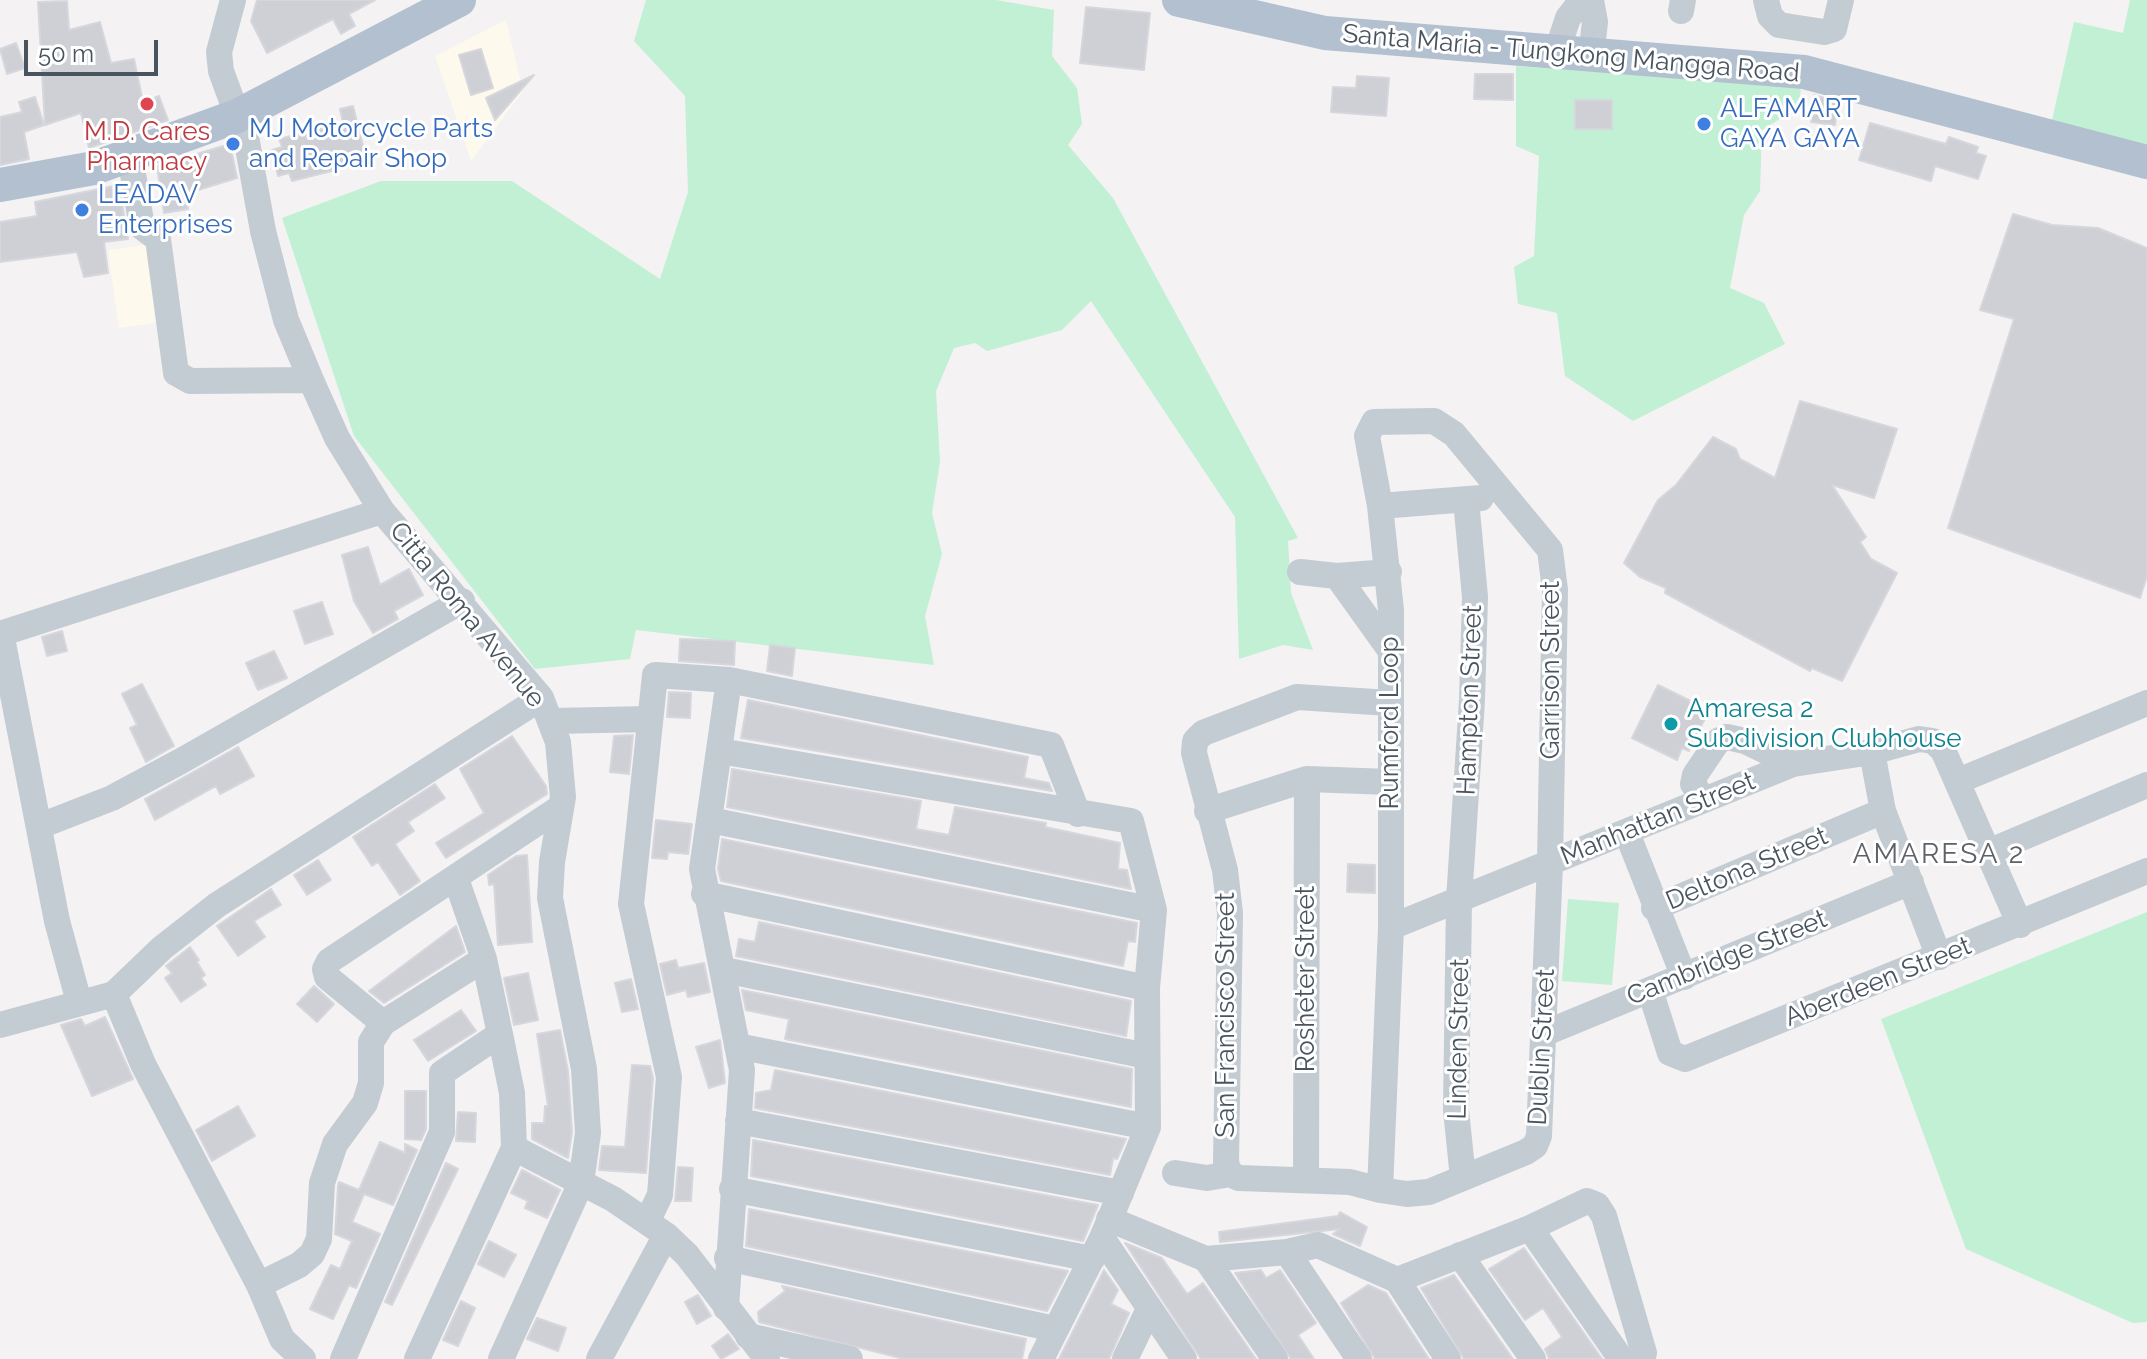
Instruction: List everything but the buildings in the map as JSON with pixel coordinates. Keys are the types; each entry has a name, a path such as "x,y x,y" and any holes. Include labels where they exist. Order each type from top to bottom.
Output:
{"main road":[{"path":"0,185 56,177 130,156 237,116 459,0"},
{"name":"Santa Maria - Tungkong Mangga Road","path":"1179,0 1325,33 1804,72 2147,162"}],"street":[{"name":"Citta Roma Avenue","path":"233,0 219,52 221,71 247,142 263,231 283,308 311,380 337,438 382,511 462,601 546,710 562,764 561,807 550,898 584,1069 588,1133 581,1183 501,1359"},
{"path":"1556,54 1568,18 1582,0"},
{"path":"1591,0 1595,24 1591,57"},
{"path":"1766,0 1770,16 1779,25 1824,32 1834,29 1841,0"},
{"path":"130,156 142,227 158,239 176,373 190,381 311,380"},
{"name":"Rumford Loop","path":"1380,1190 1391,927 1389,572 1367,436 1374,422 1434,421 1445,426 1504,494"},
{"path":"1380,506 1504,494"},
{"name":"Garrison Street","path":"1504,494 1550,550 1555,590 1550,863"},
{"name":"Hampton Street","path":"1459,900 1474,612 1473,547 1466,500"},
{"path":"79,1002 57,921 1,633 382,511"},
{"path":"1300,572 1337,576 1389,572"},
{"path":"1337,576 1390,650"},
{"path":"40,826 112,798 462,601"},
{"path":"599,1359 657,1228 660,1195 669,1077 631,904 655,675 729,680 1051,745 1078,814"},
{"path":"726,1308 742,1070 724,970 704,894 702,869 729,680"},
{"name":"San Francisco Street","path":"1230,1174 1226,1163 1230,913 1225,870 1207,811 1194,753 1195,741 1203,733 1270,704 1297,697 1390,703"},
{"path":"2020,925 1958,781 2147,703"},
{"path":"0,1025 114,994 162,948 217,905 546,710 650,719"},
{"path":"1704,800 1693,784 1695,775 1718,741 1727,737 1745,741 1793,764"},
{"name":"Manhattan Street","path":"1391,927 1793,764 1872,752 1919,739 1933,741 1943,750 1958,781"},
{"path":"720,751 1131,821 1154,910 1147,988 1148,1127 1101,1239 1041,1359"},
{"path":"1872,752 1883,811 1939,957"},
{"path":"1207,811 1307,779 1390,782"},
{"name":"Rosheter Street","path":"1306,1178 1307,779"},
{"path":"1988,852 2147,785"},
{"path":"383,1023 327,977 325,969 329,961 561,807"},
{"name":"Deltona Street","path":"1654,908 1883,811"},
{"path":"710,820 1154,910"},
{"path":"1627,833 1654,908 1684,977"},
{"name":"Dublin Street","path":"1175,1173 1207,1178 1230,1174 1239,1178 1306,1178 1350,1182 1407,1194 1429,1192 1535,1146 1539,1136 1550,863"},
{"name":"Aberdeen Street","path":"1650,990 1670,1053 1685,1059 2147,871"},
{"path":"417,1359 514,1148 512,1093 484,959 456,879"},
{"name":"Cambridge Street","path":"1543,1034 1911,882"},
{"path":"704,894 1147,988"},
{"name":"Linden Street","path":"1459,900 1456,1110 1463,1178"},
{"path":"259,1285 299,1265 312,1254 319,1239 322,1183 335,1144 365,1103 371,1083 371,1042 383,1023 484,959"},
{"path":"724,970 1147,1056"},
{"path":"114,994 143,1064 259,1285 282,1339 301,1358"},
{"path":"343,1359 442,1132 442,1073 500,1034"},
{"path":"737,1046 1148,1127"},
{"path":"738,1121 1121,1193"},
{"path":"514,1148 657,1228 687,1255 767,1359"},
{"path":"732,1189 1101,1239 1206,1259 1287,1252 1318,1245 1397,1280 1448,1359"},
{"path":"1397,1280 1530,1228 1587,1201 1597,1205 1604,1216 1644,1353 1642,1359"},
{"path":"1530,1228 1621,1359"},
{"path":"1101,1239 1184,1359"},
{"path":"1287,1252 1359,1359"},
{"path":"1460,1255 1533,1359"},
{"path":"727,1258 1055,1329"},
{"path":"1206,1259 1275,1359"},
{"path":"1125,1359 1149,1309"},
{"path":"748,1336 850,1359"}],"shaded area":[{"path":"506,20 523,91 471,161 435,56"},
{"path":"151,244 162,322 119,328 108,250"}],"green space":[{"path":"646,0 996,0 1054,10 1052,56 1077,88 1082,124 1068,145 1113,198 1298,538 1288,541 1291,593 1313,650 1283,645 1239,659 1235,517 1091,301 1062,330 987,351 975,343 954,348 936,391 940,462 932,513 942,554 925,616 934,665 636,630 630,659 535,669 354,436 282,218 381,181 512,181 660,279 688,192 685,96 634,41"},
{"path":"2130,0 2147,0 2147,154 2050,129 2074,22 2123,33"},
{"path":"1516,66 1801,86 1799,107 1762,130 1760,191 1744,215 1730,288 1764,303 1785,344 1633,421 1565,376 1557,313 1518,304 1514,267 1534,256 1539,156 1516,146"},
{"path":"1568,899 1619,903 1612,985 1562,981"},
{"path":"2147,912 2147,1322 2133,1323 1966,1249 1881,1019"}],"place":[{"name":"M.D. Cares Pharmacy","path":"147,104"},
{"name":"ALFAMART GAYA GAYA","path":"1704,124"},
{"name":"MJ Motorcycle Parts and Repair Shop","path":"233,144"},
{"name":"LEADAV Enterprises","path":"82,210"},
{"name":"Amaresa 2 Subdivision Clubhouse","path":"1671,724"}],"district":[{"name":"AMARESA 2","path":"1939,855"}]}
